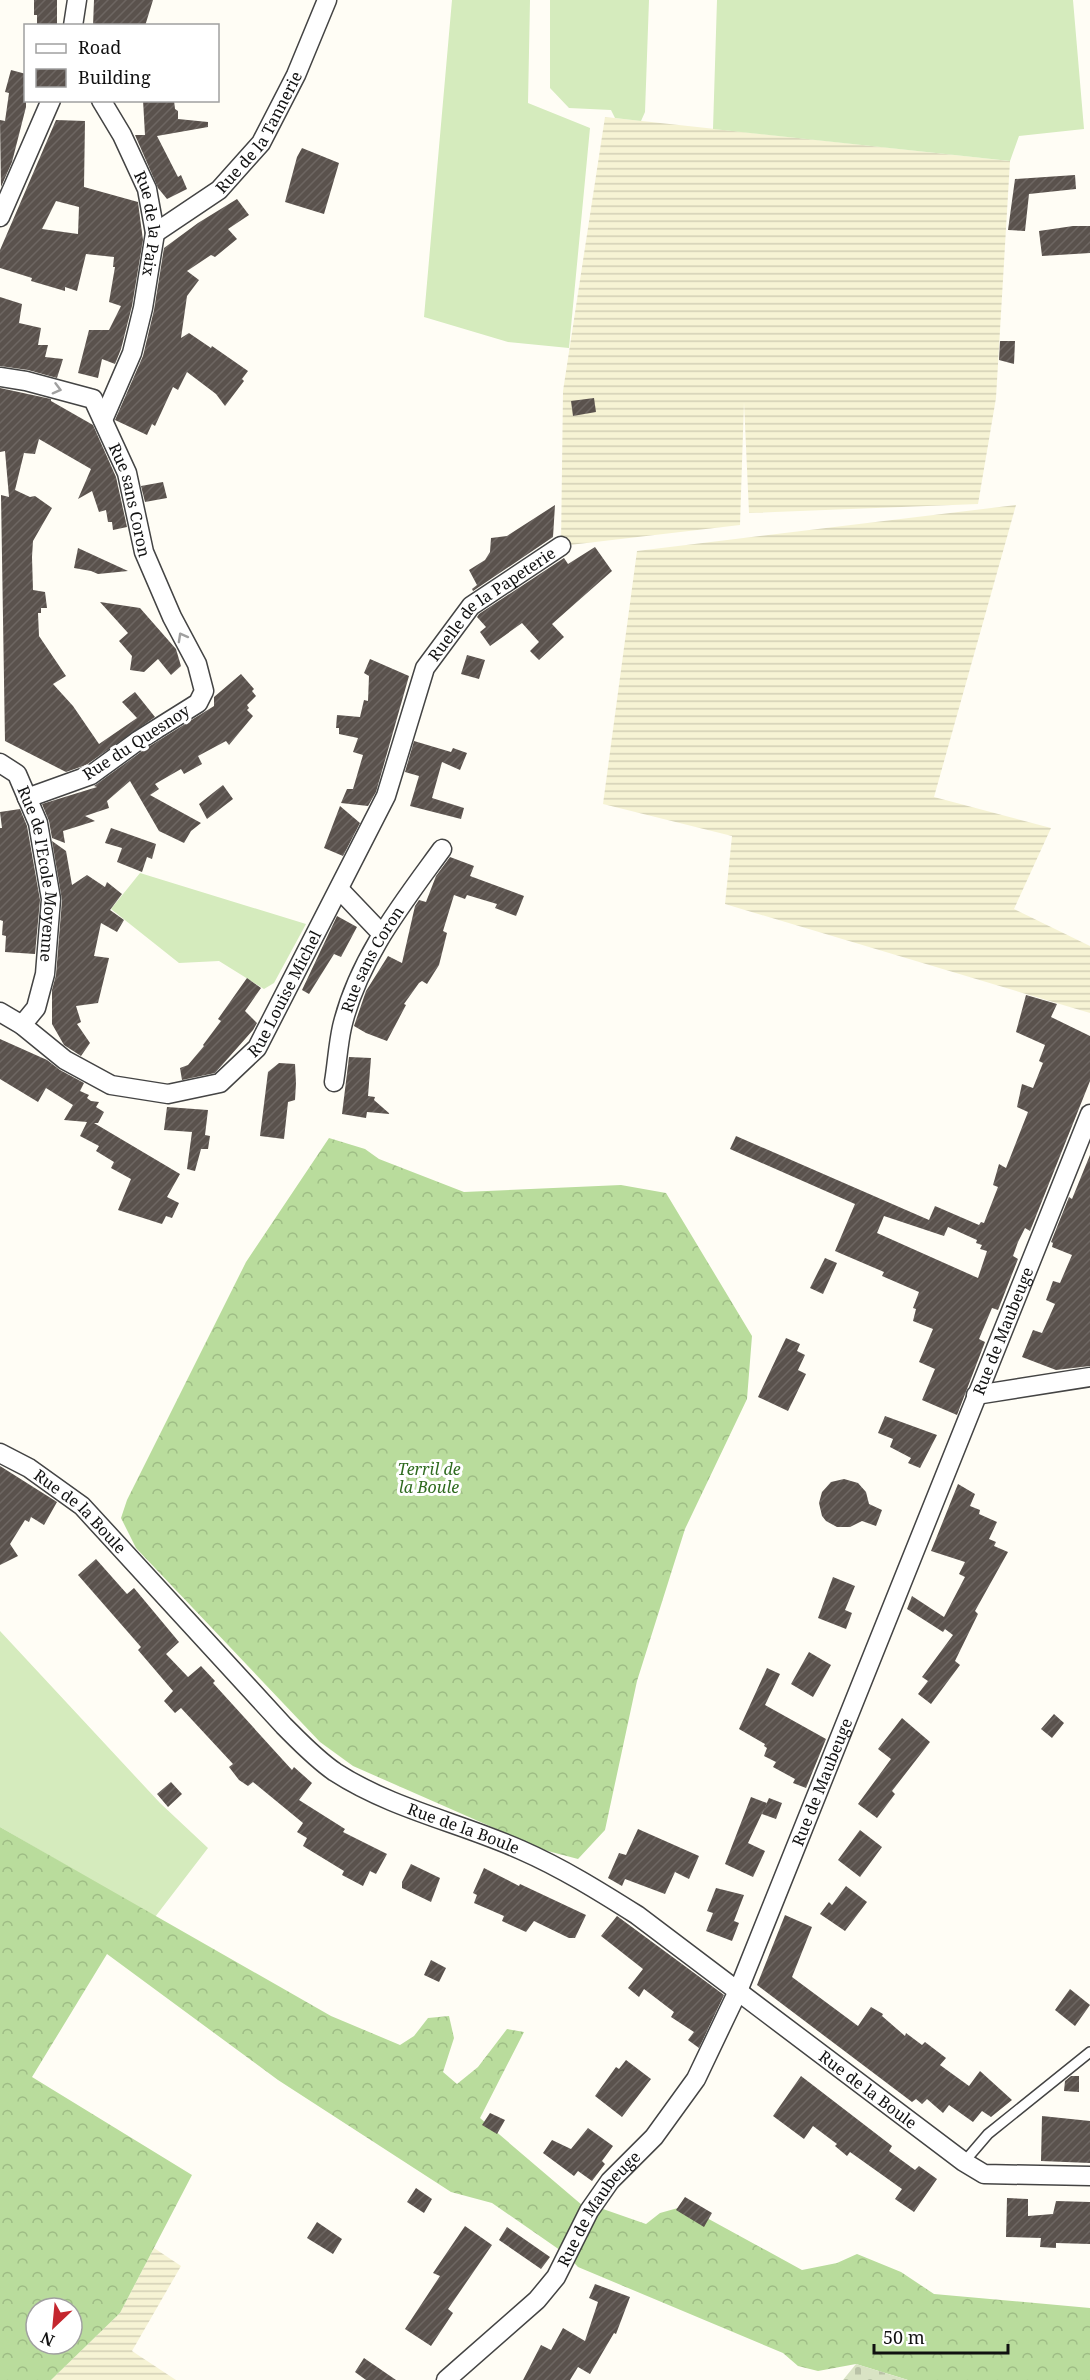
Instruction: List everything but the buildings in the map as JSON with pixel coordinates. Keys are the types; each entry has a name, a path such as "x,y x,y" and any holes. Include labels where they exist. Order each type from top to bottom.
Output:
{"street":[{"path":"73,24 77,0"},
{"name":"Rue de la Tannerie","path":"155,234 219,190 261,143 296,75 327,0"},
{"path":"0,217 50,102"},
{"name":"Rue de la Paix","path":"101,102 122,135 147,189 155,234 132,352 103,420"},
{"name":"Rue sans Coron","path":"0,377 26,381 93,399 127,472 144,552 172,617 197,664 204,691"},
{"name":"Ruelle de la Papeterie","path":"425,668 471,606 561,546"},
{"name":"Rue Louise Michel","path":"0,1012 22,1025 65,1060 111,1085 168,1094 220,1083 258,1048 386,796 425,668"},
{"name":"Rue du Quesnoy","path":"27,798 92,775 139,740 198,703 204,691"},
{"name":"Rue de l'Ecole Moyenne","path":"0,763 17,774 38,823 51,899 45,974 36,1008 22,1025"},
{"name":"Rue sans Coron","path":"334,1082 342,1026 358,979 381,933 442,849"},
{"path":"339,889 381,933"},
{"name":"Rue de Maubeuge","path":"446,2380 537,2300 556,2277 589,2211 610,2181 654,2137 696,2079 738,1991 1090,1114"},
{"path":"976,1395 1090,1377"},
{"name":"Rue de la Boule","path":"0,1453 29,1468 82,1506 284,1726 310,1752 336,1772 368,1789 424,1813 520,1849 584,1881 637,1915 964,2162 984,2174 1090,2176"}],"lane":[{"path":"964,2162 988,2134 1090,2052"}],"shaded area":[{"path":"605,117 1010,161 996,398 978,504 749,513 744,402 740,525 561,546 563,391"},
{"path":"1016,505 934,797 1051,828 1014,909 1090,946 1090,1013 725,904 732,836 603,804 637,551"},
{"path":"154,2248 181,2266 132,2351 176,2380 51,2380 76,2356 84,2356 84,2348 120,2313"}],"green space":[{"path":"452,0 530,0 528,103 590,128 569,348 508,342 424,317"},
{"path":"550,0 649,0 645,112 641,121 615,118 611,110 569,108 550,88"},
{"path":"717,0 1073,0 1084,129 1019,136 1010,161 713,129"},
{"path":"140,873 306,924 274,983 264,989 219,961 179,963 111,909"},
{"name":"Terril de la Boule","path":"329,1138 365,1149 379,1159 464,1192 621,1185 666,1193 752,1336 747,1399 685,1529 637,1681 605,1830 578,1859 544,1850 353,1766 320,1742 136,1548 121,1518 127,1500 246,1262"},
{"path":"0,1631 160,1803 208,1848 155,1917 0,1827"},
{"path":"0,1827 331,2016 400,2045 414,2036 428,2018 449,2016 454,2038 443,2072 457,2084 478,2067 507,2029 524,2032 480,2118 589,2211 603,2209 646,2224 660,2213 685,2206 802,2270 837,2263 857,2254 901,2272 934,2294 1090,2308 1090,2380 908,2380 856,2364 818,2371 798,2366 783,2353 578,2267 567,2255 492,2203 451,2192 278,2080 107,1954 32,2077 192,2175 120,2313 84,2348 84,2296 24,2296 24,2356 76,2356 51,2380 0,2380"},
{"path":"856,2364 908,2380 843,2380"}]}
